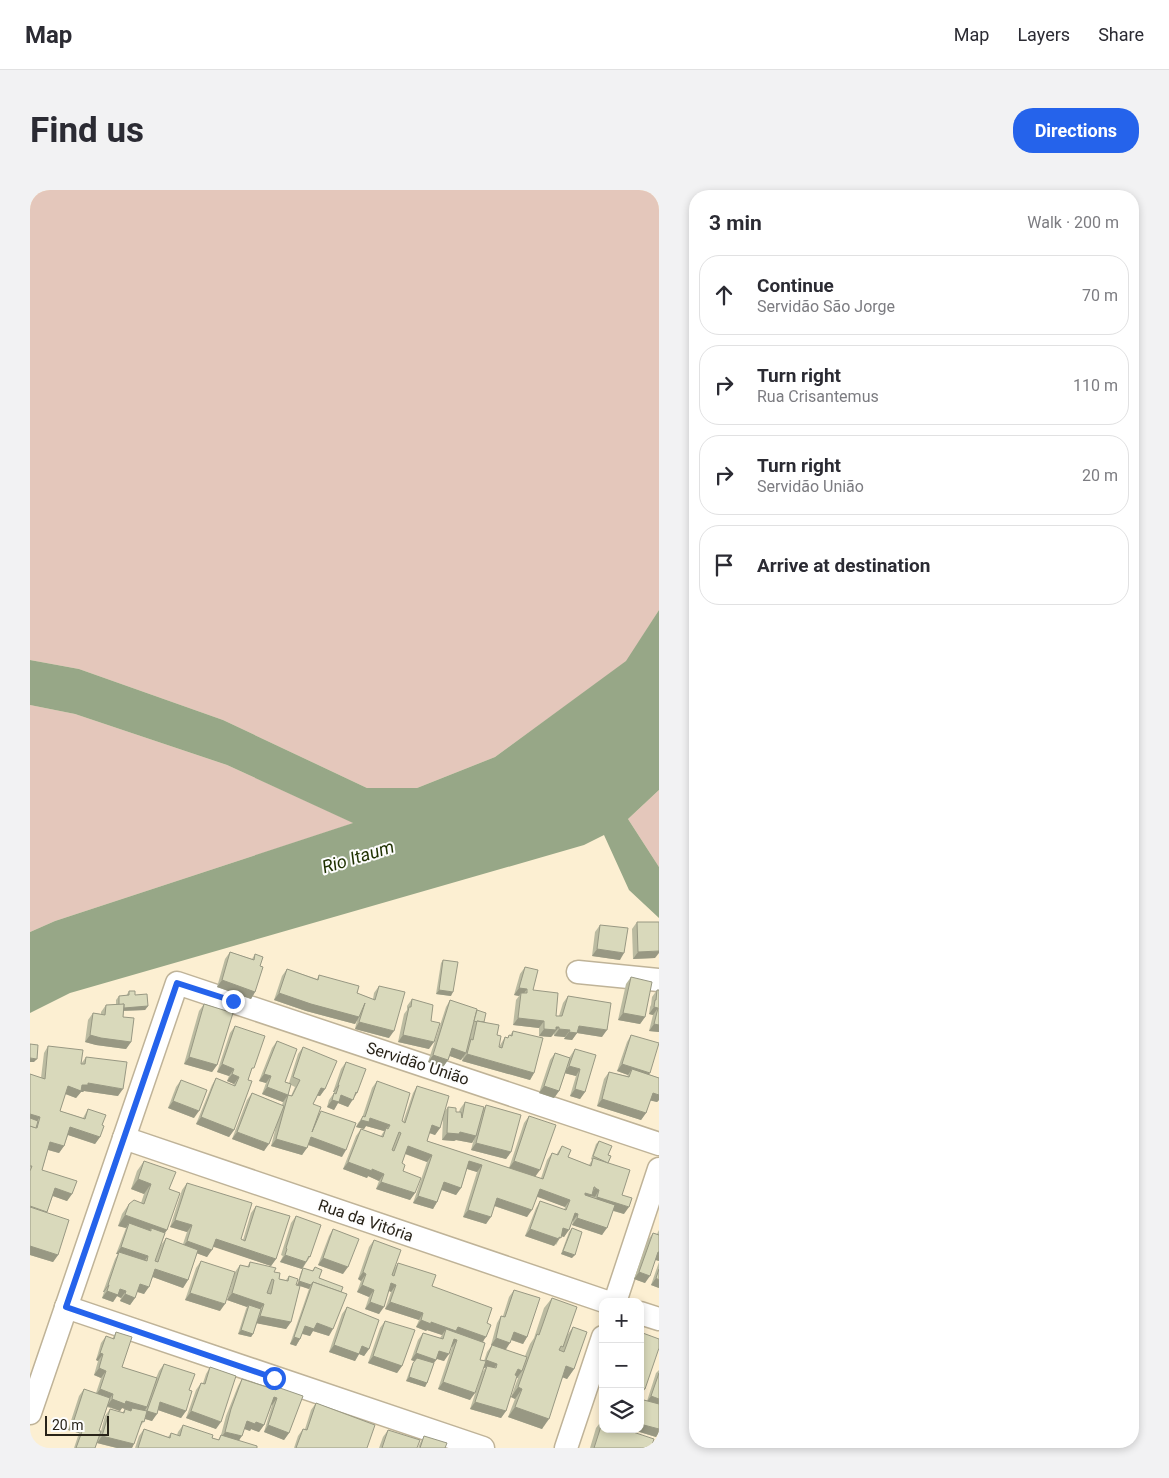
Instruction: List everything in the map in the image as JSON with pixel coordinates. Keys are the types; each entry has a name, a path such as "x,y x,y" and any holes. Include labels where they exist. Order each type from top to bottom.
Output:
{"street":[{"path":"578,972 659,980"},
{"name":"Servidão União","path":"124,1138 177,983 659,1144"},
{"path":"30,1413 124,1138"},
{"name":"Rua da Vitória","path":"124,1138 599,1299"},
{"path":"616,1298 659,1169"},
{"path":"66,1307 483,1448"},
{"path":"644,1314 659,1319"},
{"path":"566,1448 601,1343"}],"shaded area":[{"path":"30,190 659,190 659,610 627,661 495,757 417,788 367,788 223,720 79,669 30,660"},
{"path":"30,705 75,714 227,765 354,823 55,921 30,932"},
{"path":"659,790 659,867 628,819"}],"water":[{"name":"Rio Itaum","path":"659,610 659,790 628,819 659,867 659,918 629,890 604,835 584,845 70,993 30,1013 30,932 55,921 353,823 227,765 75,714 30,705 30,660 79,669 223,720 367,788 417,788 495,757 626,661"}],"building":[{"path":"637,922 659,922 659,951 638,952"},
{"path":"600,925 628,928 624,953 597,949"},
{"path":"230,952 254,960 255,954 263,957 260,966 263,967 255,992 222,980"},
{"path":"443,960 458,962 453,992 439,990"},
{"path":"525,967 538,970 533,990 558,993 556,1016 562,1016 568,996 611,1003 607,1030 579,1026 577,1033 559,1029 559,1027 556,1027 556,1030 544,1029 544,1021 518,1018 521,993 527,993 527,989 519,988"},
{"path":"287,969 318,980 319,975 359,986 357,993 375,1000 379,986 405,992 394,1031 359,1022 365,1003 359,1017 279,993"},
{"path":"631,977 652,982 645,1017 623,1013"},
{"path":"657,990 659,990 659,1025 654,1024 658,1008 654,1007"},
{"path":"129,991 135,991 135,995 147,994 148,1006 124,1008 124,1004 119,1005 119,996 129,995"},
{"path":"412,999 433,1005 431,1021 440,1023 434,1042 403,1035"},
{"path":"450,1000 477,1009 466,1053 452,1048 448,1060 433,1055"},
{"path":"124,1004 123,1017 134,1018 131,1042 90,1035 93,1013 105,1015 106,1005"},
{"path":"204,1004 233,1013 217,1065 189,1057"},
{"path":"477,1010 486,1013 484,1022 474,1021"},
{"path":"477,1021 499,1025 497,1035 501,1036 499,1047 502,1048 505,1037 512,1036 513,1031 543,1038 534,1073 467,1054 471,1039 473,1040"},
{"path":"235,1026 265,1036 248,1080 252,1081 234,1130 201,1117 216,1078 235,1086 239,1077 232,1074 234,1069 222,1064"},
{"path":"631,1035 659,1043 650,1073 622,1064"},
{"path":"277,1041 297,1049 285,1082 291,1084 288,1095 267,1087 271,1076 264,1074"},
{"path":"30,1044 38,1045 37,1059 30,1058"},
{"path":"48,1046 83,1050 81,1064 85,1064 86,1057 127,1062 123,1089 88,1083 88,1085 82,1085 81,1091 68,1086 60,1111 85,1119 88,1109 106,1115 100,1137 70,1127 64,1146 50,1142 42,1170 77,1181 72,1194 55,1188 47,1212 30,1206 30,1171 32,1166 30,1166 30,1126 37,1128 40,1117 30,1114 30,1074 45,1079"},
{"path":"303,1047 337,1061 325,1089 321,1088 313,1104 321,1107 312,1132 321,1111 356,1123 346,1150 311,1137 307,1148 276,1139 288,1095 292,1096 300,1080 293,1077"},
{"path":"575,1049 596,1055 585,1092 575,1089 580,1069 569,1066"},
{"path":"555,1053 570,1058 559,1091 544,1086"},
{"path":"346,1062 366,1069 353,1100 341,1095 339,1102 332,1100 334,1093 336,1094"},
{"path":"632,1069 659,1078 659,1095 653,1093 646,1113 602,1099 609,1072 629,1077"},
{"path":"181,1080 207,1090 199,1111 173,1101"},
{"path":"377,1081 410,1093 402,1121 405,1123 417,1086 449,1096 440,1128 432,1125 427,1141 543,1179 552,1153 558,1155 562,1146 571,1150 568,1157 591,1166 593,1158 630,1170 622,1195 632,1198 629,1207 597,1197 599,1190 594,1187 592,1195 585,1193 585,1195 615,1205 607,1228 577,1218 578,1214 575,1213 569,1230 563,1228 561,1238 559,1237 559,1239 530,1229 540,1201 566,1210 570,1200 540,1189 532,1210 497,1198 491,1217 468,1210 482,1165 469,1161 461,1188 444,1182 437,1202 418,1196 432,1155 408,1146 402,1163 405,1165 403,1171 421,1178 415,1193 381,1182 384,1174 348,1162 361,1129 383,1137 386,1128 388,1129 390,1125 370,1118 369,1122 361,1120 363,1116 365,1117","holes":["399,1132 401,1133 394,1151 392,1150"]},
{"path":"252,1093 284,1106 269,1144 237,1132"},
{"path":"465,1102 484,1107 476,1136 460,1132 459,1134 447,1133 448,1107 456,1108 456,1112 461,1112 462,1118"},
{"path":"486,1105 521,1115 511,1152 476,1143"},
{"path":"529,1116 556,1125 540,1170 514,1161"},
{"path":"30,1118 38,1121 36,1128 30,1126"},
{"path":"599,1141 612,1146 608,1155 611,1156 608,1163 593,1156"},
{"path":"144,1161 176,1172 169,1189 180,1193 167,1230 125,1215 129,1204 134,1200 144,1204 151,1184 138,1179"},
{"path":"187,1183 252,1203 241,1239 245,1241 256,1206 290,1216 276,1259 216,1239 212,1250 187,1241 192,1225 175,1220"},
{"path":"30,1207 69,1220 58,1255 30,1246"},
{"path":"296,1216 321,1225 310,1257 306,1262 285,1255"},
{"path":"129,1223 151,1231 151,1228 165,1233 155,1261 158,1262 166,1238 198,1250 188,1280 155,1269 149,1287 140,1284 135,1298 125,1294 126,1291 120,1289 118,1295 107,1291 119,1252 147,1261 148,1256 121,1247"},
{"path":"572,1228 582,1232 575,1255 563,1251"},
{"path":"333,1229 359,1239 348,1267 323,1258"},
{"path":"653,1233 659,1235 659,1252 650,1276 639,1272"},
{"path":"374,1240 401,1250 392,1275 394,1276 398,1263 436,1275 432,1286 492,1308 487,1323 491,1325 486,1337 458,1327 456,1331 421,1320 423,1313 390,1302 396,1285 391,1283 384,1307 370,1302 374,1290 362,1285 366,1274 363,1272"},
{"path":"201,1261 235,1272 225,1304 190,1293"},
{"path":"250,1262 276,1268 274,1272 280,1273 279,1279 288,1281 289,1276 298,1279 296,1285 300,1286 291,1322 260,1316 264,1304 232,1293 240,1265 249,1267","holes":["272,1279 274,1280 271,1294 267,1293"]},
{"path":"315,1267 322,1270 319,1278 343,1287 341,1292 313,1282 311,1285 299,1281 303,1268 313,1271"},
{"path":"659,1269 659,1280 656,1278"},
{"path":"313,1282 347,1294 333,1329 317,1323 314,1329 305,1326 300,1339 294,1337"},
{"path":"514,1290 540,1298 527,1337 514,1332 510,1343 496,1338 501,1316 505,1317"},
{"path":"552,1298 577,1307 563,1347 561,1346 559,1350 564,1352 573,1327 587,1332 574,1369 566,1366 549,1419 515,1407 522,1389 518,1387"},
{"path":"249,1305 261,1309 253,1334 241,1330"},
{"path":"347,1307 379,1320 369,1349 362,1346 359,1354 334,1345"},
{"path":"385,1321 415,1330 402,1366 373,1356"},
{"path":"446,1329 485,1343 480,1360 486,1361 475,1393 443,1382 457,1340 454,1339 449,1354 439,1351 436,1360 416,1353 423,1333 443,1339"},
{"path":"116,1332 132,1337 122,1367 157,1378 147,1407 126,1401 125,1404 112,1399 113,1394 100,1389 106,1371 99,1368 103,1354 100,1353 106,1336 114,1339"},
{"path":"644,1333 659,1339 659,1348 645,1389"},
{"path":"492,1345 527,1357 522,1371 518,1369 515,1375 517,1376 506,1411 475,1402 487,1366 496,1368 497,1364 486,1360"},
{"path":"417,1358 434,1363 427,1383 409,1377 413,1363"},
{"path":"164,1364 195,1374 189,1390 192,1391 186,1411 160,1402 157,1414 147,1411"},
{"path":"210,1367 236,1376 221,1422 191,1411 201,1383 205,1384"},
{"path":"659,1373 659,1399 651,1396"},
{"path":"242,1379 276,1390 277,1387 303,1396 289,1433 268,1425 277,1398 274,1397 264,1425 247,1421 242,1436 225,1432"},
{"path":"84,1389 110,1398 95,1448 76,1448 84,1426 73,1423"},
{"path":"644,1400 659,1404 659,1429 644,1425"},
{"path":"316,1403 375,1425 367,1448 296,1448 303,1429 307,1430"},
{"path":"132,1408 147,1411 134,1444 102,1436 110,1409 124,1413 125,1409 131,1411"},
{"path":"183,1425 213,1435 212,1438 219,1440 221,1435 257,1446 257,1448 138,1448 144,1429 170,1438 171,1433 180,1436"},
{"path":"388,1430 420,1440 417,1448 382,1448"},
{"path":"599,1432 636,1433 654,1439 651,1448 594,1448"},
{"path":"424,1436 447,1443 445,1448 420,1448"}],"route":[{"path":"233,1001 177,983 66,1307 274,1378"}]}
